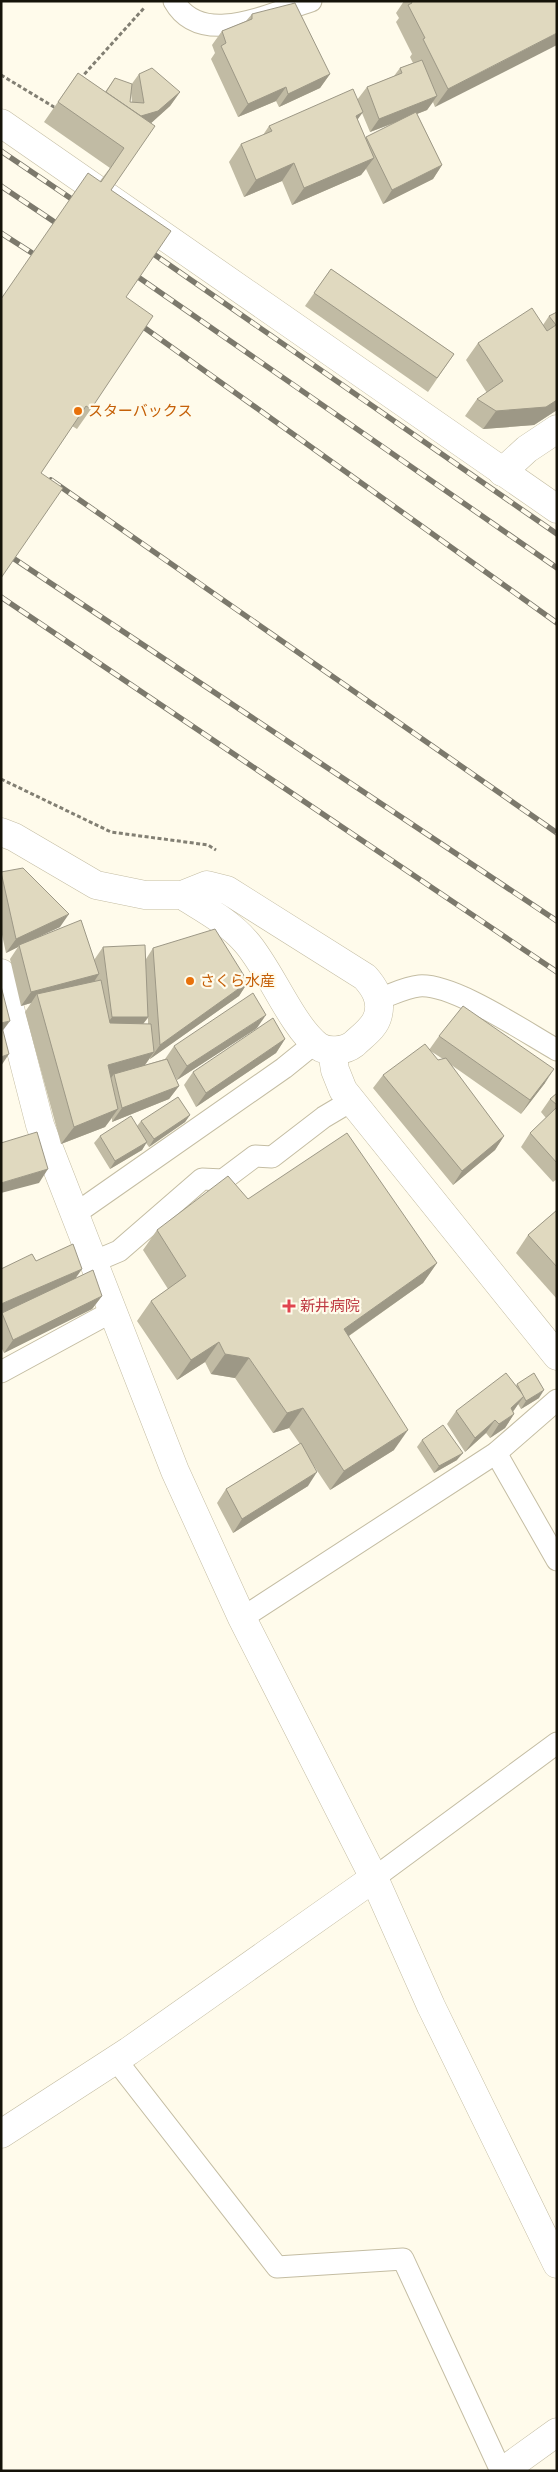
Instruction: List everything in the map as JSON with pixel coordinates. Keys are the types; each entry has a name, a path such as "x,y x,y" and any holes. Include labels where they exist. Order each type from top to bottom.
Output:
{"street":[{"path":"1,123 557,509"},
{"path":"502,472 527,449 557,429"},
{"path":"1,832 14,836 96,885 145,895 182,895 207,885 227,890 366,977 379,999 378,1015 373,1026 348,1049 322,1045"},
{"path":"182,895 231,927 247,943 301,1026 322,1045 343,1090 351,1101 557,1356"},
{"path":"1,973 40,1125 175,1471 242,1618 374,1878 432,2006 557,2264"},
{"path":"1,2134 116,2060 374,1878"},
{"path":"502,2471 557,2432"}],"lane":[{"path":"174,1 188,19 202,25 221,26 311,1"},
{"path":"379,999 418,986 436,987 455,993 557,1050"},
{"path":"75,1214 284,1068 305,1051 322,1045"},
{"path":"94,1262 119,1251 202,1180 223,1180 255,1156 272,1157 324,1117 351,1101"},
{"path":"1,1372 113,1311"},
{"path":"242,1618 496,1454 557,1400"},
{"path":"496,1454 557,1560"},
{"path":"374,1878 557,1743"},
{"path":"116,2060 277,2267 403,2259 502,2471"}],"path":[{"path":"74,86 149,1"},
{"path":"1,75 54,107 60,100"}],"building":[{"path":"411,1 557,1 557,33 448,89 408,5 412,3"},
{"path":"295,3 330,74 288,94 286,87 248,104 221,46 226,43 222,31 252,19 252,14"},
{"path":"422,60 437,96 379,119 367,87 402,73 400,68"},
{"path":"152,68 180,92 158,111 141,116 106,92 115,78 132,84 130,102 144,103 139,74"},
{"path":"78,73 155,126 111,190 171,231 126,297 153,316 91,409 86,406 41,473 63,488 1,578 1,299 88,173 101,182 124,148 58,102"},
{"path":"353,89 363,112 356,116 374,158 304,188 294,163 256,180 241,144 272,131 269,126"},
{"path":"416,112 442,165 392,190 366,137"},
{"path":"331,269 454,354 437,378 314,293"},
{"path":"532,308 547,331 556,325 549,316 557,312 557,400 546,407 496,411 477,399 503,381 478,343"},
{"path":"23,868 69,914 16,939 1,872"},
{"path":"81,920 99,974 31,992 19,945"},
{"path":"215,929 248,982 160,1045 153,948"},
{"path":"145,945 148,1017 112,1017 103,947"},
{"path":"101,980 110,1023 151,1024 154,1052 108,1065 118,1109 74,1127 37,994"},
{"path":"1,986 10,1021 1,1023"},
{"path":"253,993 266,1015 187,1066 174,1046"},
{"path":"463,1006 554,1069 530,1100 439,1036"},
{"path":"273,1018 285,1039 206,1093 193,1072"},
{"path":"1,1023 9,1054 1,1057"},
{"path":"425,1044 438,1060 446,1058 504,1136 462,1171 383,1075"},
{"path":"167,1059 179,1086 122,1108 114,1074"},
{"path":"557,1093 557,1105 550,1099"},
{"path":"178,1097 190,1115 154,1139 141,1121"},
{"path":"557,1107 557,1163 530,1133"},
{"path":"131,1116 147,1142 115,1161 100,1136"},
{"path":"37,1132 48,1169 1,1183 1,1143"},
{"name":"新井病院","path":"347,1133 437,1263 344,1329 408,1430 344,1471 303,1408 287,1413 249,1358 225,1354 219,1342 191,1360 151,1301 186,1276 157,1230 228,1176 248,1199"},
{"path":"557,1210 557,1267 528,1235"},
{"path":"73,1244 82,1269 1,1304 1,1269 32,1254 36,1261"},
{"path":"93,1270 102,1296 13,1340 2,1313"},
{"path":"506,1373 524,1396 511,1408 514,1414 499,1424 495,1420 475,1438 456,1411"},
{"path":"534,1373 544,1390 526,1401 517,1384"},
{"path":"443,1425 463,1453 439,1466 422,1440"},
{"path":"301,1443 317,1472 242,1519 226,1489"}],"railway":[{"path":"1,151 82,206"},
{"path":"1,186 65,229"},
{"path":"1,233 43,260"},
{"path":"142,246 557,534"},
{"path":"128,270 557,568"},
{"path":"135,321 557,623"},
{"path":"51,480 557,833"},
{"path":"1,550 557,921"},
{"path":"1,597 557,972"}],"place":[{"name":"スターバックス","path":"78,411"},
{"name":"さくら水産","path":"190,981"},
{"name":"新井病院","path":"289,1306"}]}
